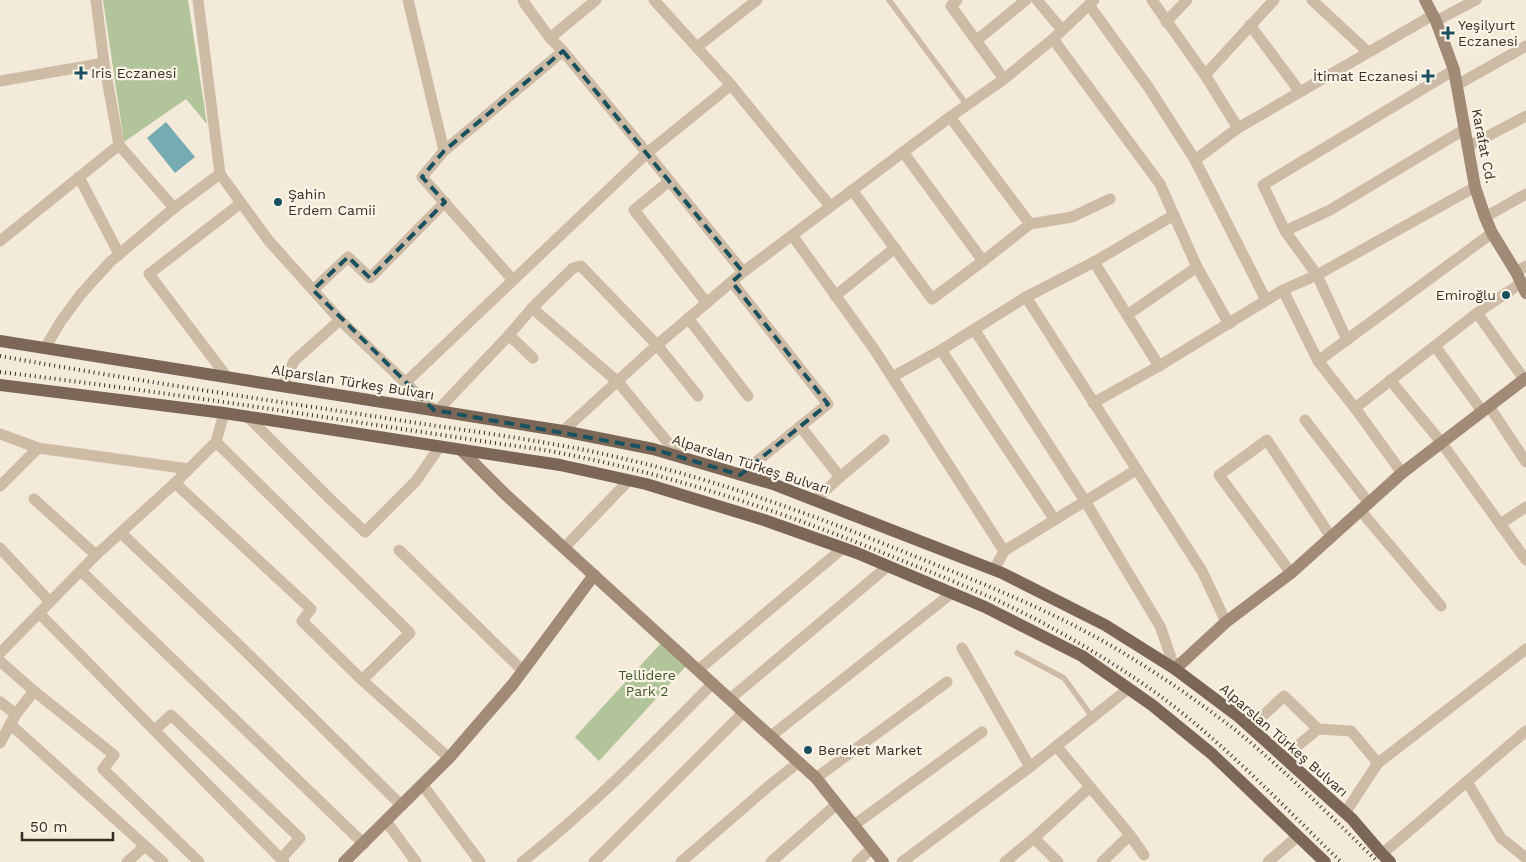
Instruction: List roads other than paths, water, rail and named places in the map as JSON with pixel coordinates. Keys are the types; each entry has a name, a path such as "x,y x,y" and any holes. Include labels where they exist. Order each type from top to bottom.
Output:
{"main road":[{"name":"Karafat Cd.","path":"1425,0 1435,18 1454,70 1475,187 1485,217 1492,233 1522,278"},
{"name":"Alparslan Türkeş Bulvarı","path":"0,341 563,431 653,449 773,484 994,570 1105,625 1175,669 1239,717 1345,813 1386,858"},
{"path":"1175,669 1226,622 1291,573 1402,473 1525,379"},
{"path":"0,385 247,416 560,465 646,484 764,520 843,548 985,607 1082,656 1152,705 1212,754 1325,862"},
{"path":"461,450 506,495 816,778 883,862"},
{"path":"348,861 449,758 523,671 594,575"}],"street":[{"path":"96,0 104,63 119,145 174,208"},
{"path":"198,0 220,174 269,240 340,320 405,383 436,410 510,335 532,308 573,268 581,266 657,345 698,396"},
{"path":"408,0 444,151"},
{"path":"523,0 550,38 563,51 743,272"},
{"path":"550,38 596,0"},
{"path":"654,0 731,85 830,206"},
{"path":"697,46 756,0"},
{"path":"977,40 1026,0"},
{"path":"1037,0 1057,35 1160,184 1197,267 1229,324"},
{"path":"1152,0 1205,75 1238,128"},
{"path":"1166,22 1187,0"},
{"path":"1205,75 1274,0"},
{"path":"1312,0 1368,52"},
{"path":"1195,160 1238,128 1368,52 1435,18 1476,0"},
{"path":"951,2 1004,79"},
{"path":"563,431 657,345 743,272 950,117 1004,79 1092,3 1195,160 1266,300"},
{"path":"1250,25 1300,92"},
{"path":"1457,85 1526,46"},
{"path":"513,280 422,176 444,151 563,51"},
{"path":"0,81 104,63"},
{"path":"1347,340 1317,275 1285,231 1263,185 1454,70"},
{"path":"405,383 647,153 731,85"},
{"path":"1467,147 1526,116"},
{"path":"950,117 1030,224"},
{"path":"1285,231 1330,210 1465,129"},
{"path":"0,240 119,145"},
{"path":"903,152 983,261"},
{"path":"45,348 81,294 110,262 174,208 220,174"},
{"path":"79,177 119,254"},
{"path":"668,182 634,210 706,302"},
{"path":"1094,403 1283,290 1317,275 1475,187"},
{"path":"852,190 932,298 1030,224 1072,217 1110,199"},
{"path":"1485,217 1526,194"},
{"path":"313,290 348,257 370,278 445,202"},
{"path":"227,377 149,274 241,203"},
{"path":"892,377 941,350 1026,297 1094,262 1174,215"},
{"path":"1318,361 1492,233"},
{"path":"792,235 892,377 1004,551"},
{"path":"835,296 895,248"},
{"path":"1094,262 1158,366"},
{"path":"1127,314 1197,267"},
{"path":"1355,408 1522,278"},
{"path":"732,282 828,404 740,475"},
{"path":"1283,290 1318,361 1402,473"},
{"path":"1026,297 1202,571 1226,622"},
{"path":"532,308 618,382 679,456"},
{"path":"1477,313 1525,379"},
{"path":"688,318 748,396"},
{"path":"282,386 294,361 340,320"},
{"path":"974,329 1085,501 1160,626 1175,669"},
{"path":"510,335 533,358"},
{"path":"1435,346 1526,462"},
{"path":"941,350 1055,520"},
{"path":"1390,380 1441,442 1526,560"},
{"path":"3,644 39,613 96,555 175,484 216,442 224,413"},
{"path":"247,416 365,532 416,481 440,446"},
{"path":"1305,420 1364,507 1441,606"},
{"path":"800,426 840,477"},
{"path":"0,434 38,448 189,469"},
{"path":"815,500 884,440"},
{"path":"1291,573 1219,475 1267,440 1331,537"},
{"path":"216,442 410,633 362,680"},
{"path":"0,486 38,448"},
{"path":"994,570 1004,551 1136,470"},
{"path":"564,548 629,480"},
{"path":"175,484 311,609 302,621 362,680 449,758"},
{"path":"34,499 96,555"},
{"path":"1500,524 1526,506"},
{"path":"121,533 238,644 401,806"},
{"path":"0,548 50,602"},
{"path":"698,670 843,548"},
{"path":"399,550 523,671"},
{"path":"730,699 888,566"},
{"path":"81,571 364,844"},
{"path":"771,736 952,593"},
{"path":"39,613 282,860 300,838 171,715 155,730"},
{"path":"962,648 1030,767"},
{"path":"1345,813 1378,763 1525,652"},
{"path":"0,661 34,691 114,755 103,769 199,862"},
{"path":"816,778 946,682"},
{"path":"522,862 553,838 595,800 713,683"},
{"path":"902,862 1030,767 1128,689"},
{"path":"0,743 13,719 34,691"},
{"path":"1251,727 1284,696 1318,729 1351,731 1378,763"},
{"path":"0,702 13,719 163,862"},
{"path":"594,862 744,712"},
{"path":"1284,757 1318,729"},
{"path":"1386,858 1467,782 1526,731"},
{"path":"854,826 982,732"},
{"path":"1056,747 1130,835 1144,855"},
{"path":"681,862 799,762"},
{"path":"1467,782 1501,838 1526,858"},
{"path":"422,784 480,862"},
{"path":"1006,862 1090,787"},
{"path":"771,862 836,804"},
{"path":"386,821 416,862"},
{"path":"1102,862 1130,835"},
{"path":"1268,862 1298,836"},
{"path":"1034,838 1058,862"},
{"path":"127,862 145,846"},
{"path":"857,862 872,848"}],"lane":[{"path":"889,0 967,105"},
{"path":"1017,653 1064,678 1093,718"}],"water":[{"path":"166,122 195,157 175,173 147,138"}],"railway":[{"path":"0,356 580,449 682,473 822,520 1008,594 1089,633 1115,648 1177,687 1234,729 1290,777 1378,862"},
{"path":"0,372 219,401 551,451 604,462 691,485 819,528 934,573 1004,604 1079,643 1115,665 1161,696 1215,740 1341,862"}],"place":[{"name":"Yeşilyurt Eczanesi","path":"1448,33"},
{"name":"Iris Eczanesi","path":"81,73"},
{"name":"İtimat Eczanesi","path":"1428,76"},
{"name":"Şahin Erdem Camii","path":"278,202"},
{"name":"Emiroğlu","path":"1506,295"},
{"name":"Bereket Market","path":"808,750"}],"park label":[{"name":"Tellidere Park 2","path":"647,684"}]}
